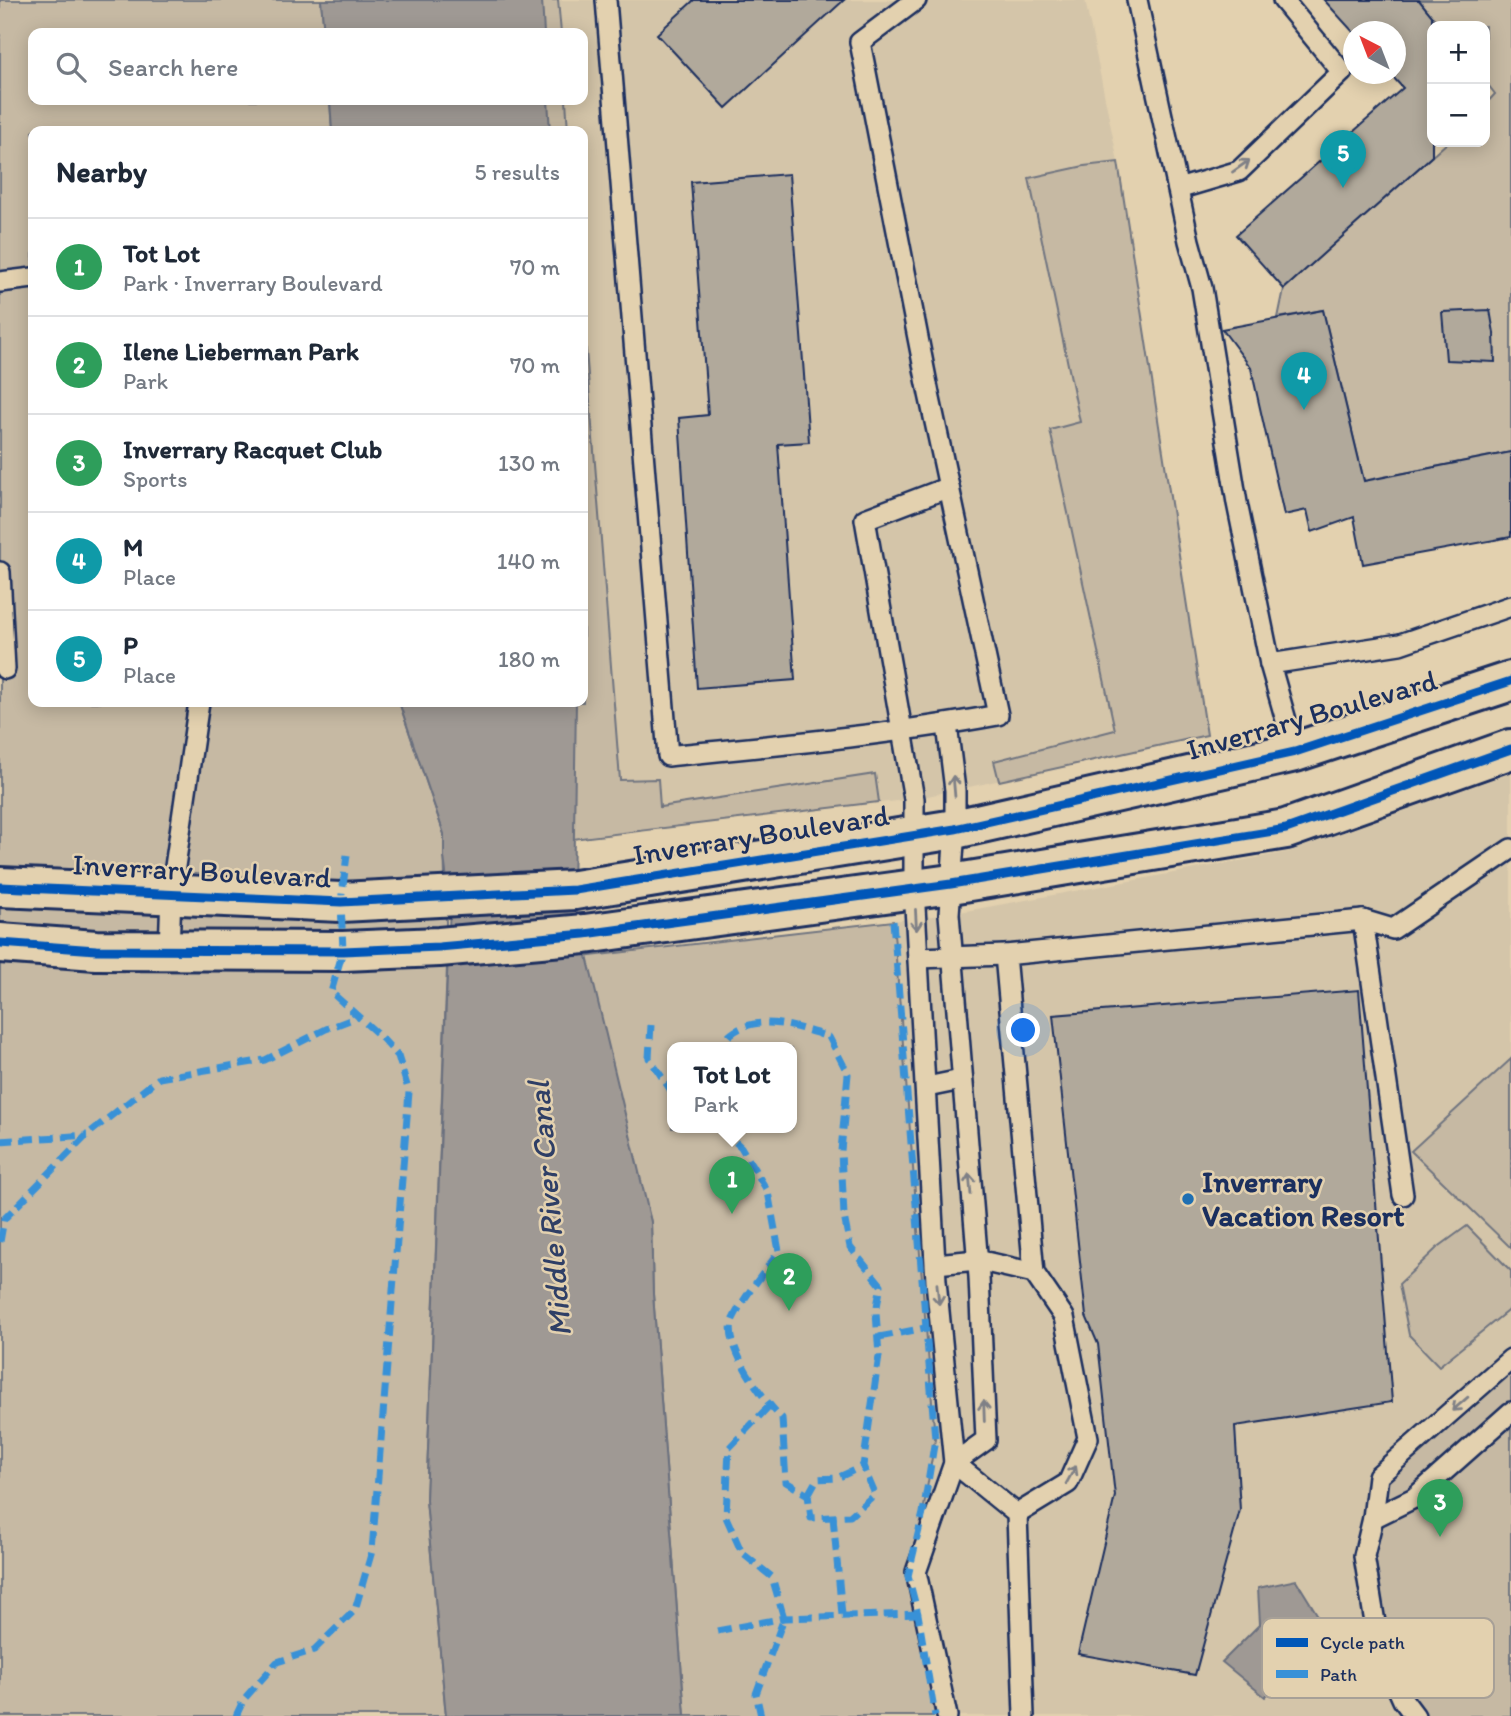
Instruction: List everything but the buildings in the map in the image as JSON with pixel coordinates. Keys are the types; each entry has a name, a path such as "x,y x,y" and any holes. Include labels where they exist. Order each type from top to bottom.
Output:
{"street":[{"name":"Inverrary Boulevard","path":"0,887 341,902 575,890 955,830 1295,751 1511,681"},
{"path":"0,943 96,950 343,951 439,947 585,934 932,887 1286,829 1511,749"}],"lane":[{"path":"606,0 668,756 902,731 998,715 949,487 860,42 916,0"},
{"path":"1137,0 1202,288 1237,503 1270,664 1295,751"},
{"path":"1178,189 1239,171 1342,72 1283,0"},
{"path":"0,282 28,279"},
{"path":"949,487 865,519 914,799 914,835 932,887 949,914 977,1260 986,1440 954,1464"},
{"path":"0,572 5,669"},
{"path":"1270,664 1400,644 1511,606"},
{"path":"169,950 171,894 198,707"},
{"path":"947,725 955,790 955,830 932,887 918,958 936,1264 954,1464 916,1572 947,1716"},
{"path":"918,958 1005,956 1363,920 1393,929 1511,849"},
{"path":"1363,920 1403,1195"},
{"path":"1005,956 1034,1273 1064,1317 1088,1437 1068,1483 1017,1514"},
{"path":"927,1087 961,1080"},
{"path":"936,1264 977,1260 1034,1273"},
{"path":"1374,1618 1364,1556 1373,1518 1378,1476 1511,1359"},
{"path":"1373,1518 1414,1498 1511,1412"},
{"path":"954,1464 1017,1514 1024,1716"},
{"path":"1402,1698 1415,1716"}],"shaded area":[{"path":"0,0 321,0 324,28 28,28 28,105 330,105 332,126 28,126 28,707 401,707 444,834 447,967 426,1500 446,1716 0,1716"},
{"path":"540,0 558,0 561,28 541,28"},
{"path":"542,0 1085,0 1118,162 1207,735 914,799 573,839 576,707 588,707 588,126 550,126 548,105 588,105 588,28 544,28"},
{"path":"1419,0 1511,0 1511,452 1364,481 1323,310 1278,318 1284,289 1442,147 1490,147 1490,100 1495,94 1490,88 1490,21 1436,21"},
{"path":"544,105 566,105 568,126 545,126"},
{"path":"1118,162 1207,735 999,781 994,761 1115,730 1050,430 1080,422 1029,178"},
{"path":"588,375 620,780 658,779 660,807 875,774 879,802 573,839 567,707 588,707"},
{"name":"Inverrary Vacation Resort","path":"1511,773 1511,1059 1412,1151 1511,1248 1511,1359 1441,1618 1262,1618 1262,1698 1420,1698 1415,1716 935,1716 918,1614 908,1576 935,1439 893,921 949,914 1288,852"},
{"path":"893,921 935,1439 923,1513 908,1576 918,1614 935,1716 685,1716 653,1294 651,1222 573,958"},
{"path":"1511,1059 1511,1248 1411,1151"},
{"path":"1467,1226 1511,1271 1511,1308 1439,1366 1409,1335 1399,1284 1437,1248"},
{"path":"1511,1359 1511,1716 1415,1716 1403,1700 1494,1698 1494,1618 1381,1618 1364,1556 1378,1476"}],"water":[{"path":"321,0 542,0 544,28 324,28"},
{"path":"330,105 548,105 550,126 332,126"},
{"name":"Middle River Canal","path":"401,707 576,707 573,898 651,1222 653,1294 685,1716 446,1716 426,1500 450,903 444,834"},
{"path":"1296,1580 1317,1614 1315,1618 1262,1618 1262,1695 1222,1662 1260,1624 1258,1588"}],"marked path":[{"path":"236,1716 244,1699 277,1662 314,1650 355,1610 372,1551 409,1092 398,1056 331,992 343,951 341,902 347,855"},
{"path":"893,921 935,1439 923,1513 908,1576 918,1614 935,1716"},
{"path":"0,1242 4,1219 87,1135 159,1078 265,1060 326,1029 358,1017"},
{"path":"725,1042 742,1027 754,1024 792,1026 829,1037 848,1074 841,1151 844,1216 850,1247 881,1285 876,1312 879,1356 863,1466 875,1494 850,1516 811,1518 808,1495 786,1482 782,1418 756,1386 733,1343 733,1319 779,1251 768,1192 741,1147 726,1133"},
{"path":"651,1025 649,1058 667,1085"},
{"path":"0,1141 87,1135"},
{"path":"879,1337 925,1328"},
{"path":"761,1716 756,1694 784,1618 772,1577 742,1553 726,1517 729,1448 769,1406"},
{"path":"808,1495 817,1479 837,1478 863,1466"},
{"path":"833,1517 842,1615"},
{"path":"717,1631 784,1618 918,1614"}],"cycle path":[{"path":"0,887 341,902 575,890 955,829 1295,752 1511,681"},
{"path":"0,943 96,950 343,951 439,947 585,934 951,884 1286,829 1511,749"}],"place":[{"name":"P","path":"1343,188"},
{"name":"M","path":"1304,410"},
{"name":"Inverrary Vacation Resort","path":"1188,1199"},
{"name":"Tot Lot","path":"732,1214"},
{"name":"Ilene Lieberman Park","path":"789,1311"},
{"name":"Inverrary Racquet Club","path":"1440,1537"}]}
